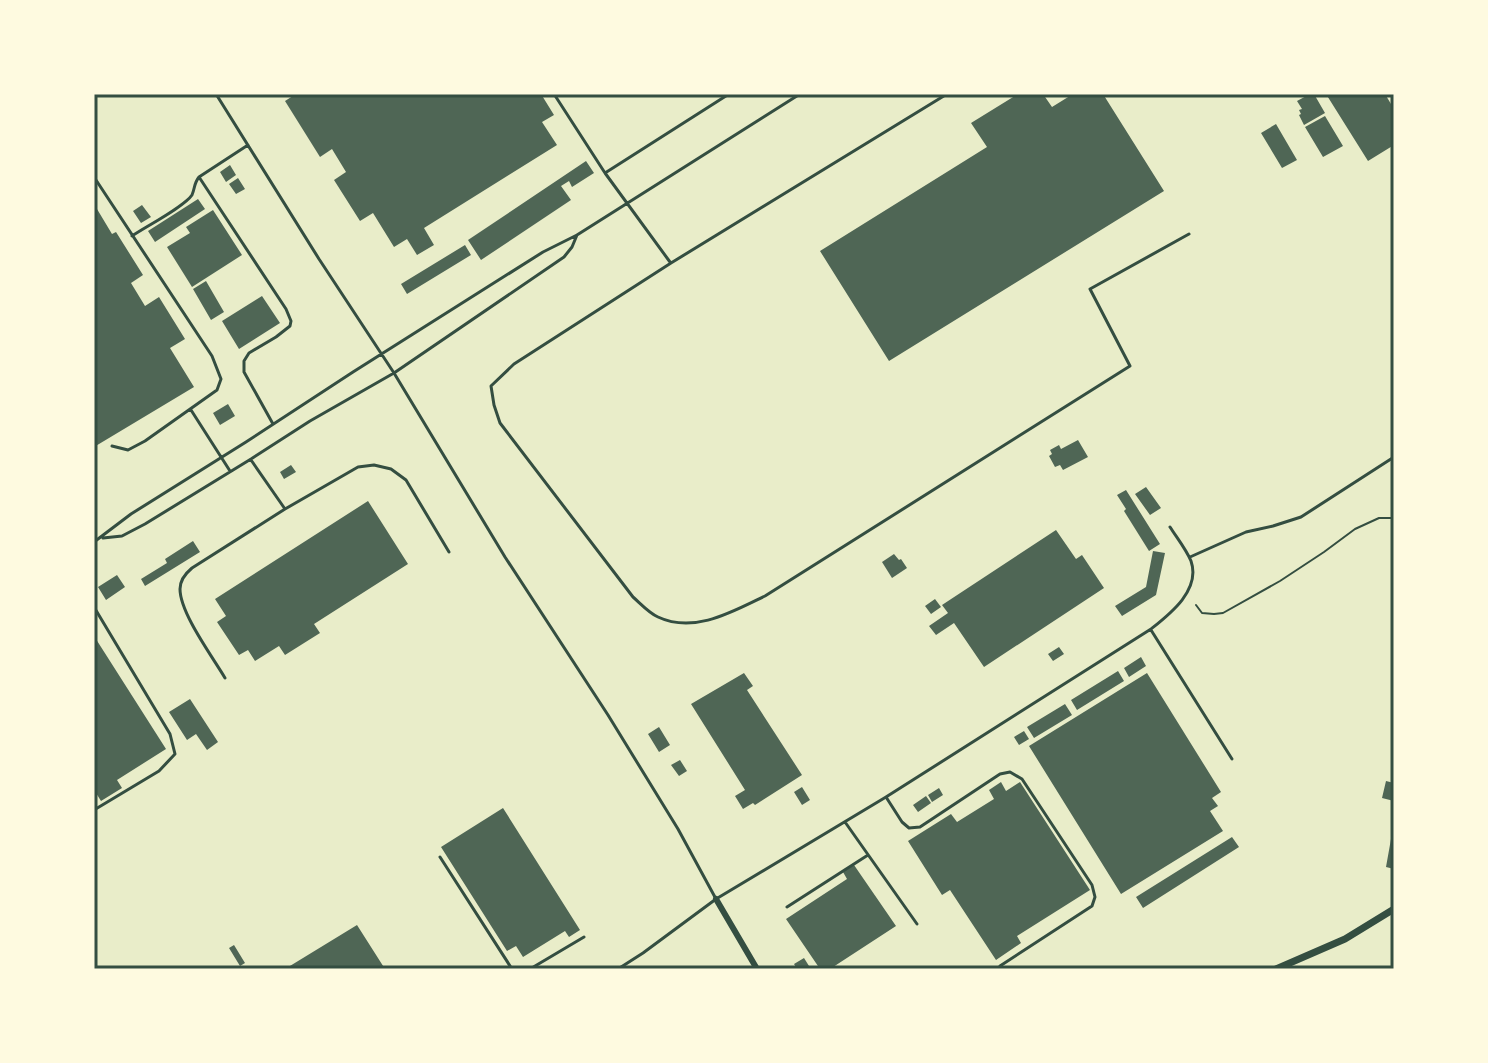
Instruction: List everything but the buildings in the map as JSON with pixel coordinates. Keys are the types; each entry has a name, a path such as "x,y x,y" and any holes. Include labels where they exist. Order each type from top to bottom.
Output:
{"street":[{"path":"716,899 757,969"},
{"path":"1276,969 1345,939 1394,909"}],"lane":[{"path":"216,94 394,373 505,557 608,715 678,829 716,899"},
{"path":"554,94 605,173 671,263"},
{"path":"605,173 729,94"},
{"path":"94,542 131,514 381,354 800,94"},
{"path":"947,94 671,263 514,364 491,386 500,423 633,597 656,617 683,624 715,619 765,596 1130,366 1090,289 1189,234"},
{"path":"132,236 183,203 193,194 194,183 199,177 248,145"},
{"path":"94,177 212,356 221,379 217,390 145,441 128,450 112,446"},
{"path":"199,177 291,321 290,326 249,353 244,361 244,372 273,424"},
{"path":"102,538 122,536 394,373 564,257 577,235"},
{"path":"191,409 230,471"},
{"path":"1190,557 1246,532 1301,517 1394,457"},
{"path":"251,459 285,509"},
{"path":"225,678 183,609 180,587 185,575 285,509 358,467 374,465 391,469 406,480 449,552"},
{"path":"618,969 716,899 886,797 1151,629 1175,610 1185,595 1194,570 1190,557 1170,527"},
{"path":"94,607 170,734 175,754 159,771 94,810"},
{"path":"1151,629 1232,759"},
{"path":"886,797 902,822 909,828 920,827 1000,774 1010,772 1022,779 1092,885 1095,897 1092,906 1000,966"},
{"path":"845,822 917,924"},
{"path":"787,907 869,854"},
{"path":"440,857 512,969"},
{"path":"530,969 584,937"}],"path":[{"path":"1196,605 1202,613 1223,613 1280,581 1355,529 1379,518 1394,518"}]}
